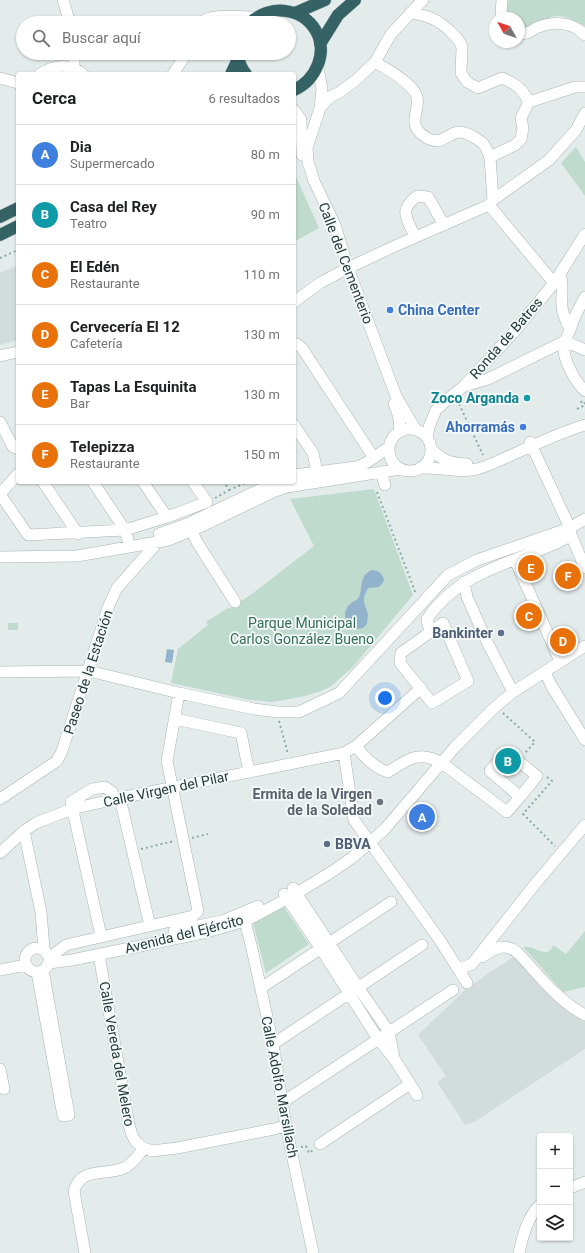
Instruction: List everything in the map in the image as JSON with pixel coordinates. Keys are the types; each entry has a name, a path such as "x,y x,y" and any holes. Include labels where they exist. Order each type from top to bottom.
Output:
{"highway":[{"path":"295,13 325,0"},
{"path":"320,44 338,15 355,0"},
{"path":"260,16 268,11 282,10 295,13 307,20 316,31 320,44 321,56 318,68 311,78 296,89"},
{"path":"232,72 237,60"},
{"path":"240,60 244,72"},
{"path":"0,217 16,209"},
{"path":"0,235 16,227"}],"street":[{"path":"62,0 68,16"},
{"path":"320,108 330,97 340,92 356,80 376,62 391,34 423,0"},
{"path":"501,12 502,0"},
{"path":"410,13 433,18 444,25 458,39 462,47 460,73 468,82 478,88 502,78 515,84 523,91 529,102"},
{"path":"525,34 546,24 560,22 575,27 585,35"},
{"path":"44,72 58,66 79,71 76,60"},
{"path":"174,72 182,60"},
{"path":"376,62 411,87 417,94 418,103 414,119 420,133 428,138 443,140 458,132 466,132 484,144 490,157 491,203 557,278 562,279 562,307 570,330"},
{"name":"Calle del Cementerio","path":"318,68 322,89 320,108 307,148 308,162 314,181 335,225 345,270 396,396 416,430"},
{"path":"0,78 16,82"},
{"path":"320,81 329,88 340,92"},
{"path":"490,157 515,145 521,139 523,128 521,118 529,102 575,87 585,87"},
{"name":"Calle del Cementerio","path":"296,113 301,120 304,173 334,239 388,391 400,415 399,432"},
{"path":"296,301 320,283 345,270 491,203 549,160 576,130 585,113"},
{"path":"415,237 405,214 408,204 417,196 428,198 444,225"},
{"name":"Ronda de Batres","path":"429,443 430,427 436,410 464,386 514,332 557,278 585,234"},
{"path":"585,297 574,316 565,341 564,352 570,370 578,385 585,391"},
{"path":"464,386 488,379 565,341"},
{"path":"565,341 585,350"},
{"path":"296,344 302,348 374,458"},
{"path":"0,356 16,352"},
{"path":"420,468 441,468 450,471 474,470 494,463 531,444 564,425 581,413"},
{"path":"0,422 13,447 16,448"},
{"path":"401,469 390,458 389,448 394,436 404,430 416,430 424,434 441,458 451,463 472,465 492,459 567,430 585,425"},
{"path":"296,428 313,453 317,472"},
{"path":"0,557 77,556 189,528 287,487 376,472 401,469 411,471 424,466 429,458 429,443"},
{"path":"531,444 571,532 585,568"},
{"path":"296,475 356,467 366,463 389,448"},
{"path":"376,472 385,485"},
{"path":"16,476 0,494 28,535 78,534 125,530 167,517 206,502 194,484"},
{"path":"44,484 78,534"},
{"path":"95,484 125,530 129,544"},
{"path":"144,484 167,517"},
{"path":"0,550 78,549 118,544 157,543 169,540 271,484"},
{"path":"430,632 427,619 435,606 464,582 483,572 542,549 571,532 585,519"},
{"path":"189,528 235,602"},
{"path":"0,672 89,670 179,693 254,709 277,712 299,712 339,693 448,575 477,560 571,532"},
{"name":"Paseo de la Estación","path":"3,794 56,761 62,751 109,605 117,588 166,533"},
{"path":"515,560 560,661"},
{"path":"464,582 467,597 487,642 514,692"},
{"path":"443,623 468,681 432,703 421,688 400,663 401,653 443,623"},
{"name":"Avenida del Ejército","path":"44,962 59,963 99,955 203,933 245,921 295,890 338,859 370,842 384,830 455,747 493,709 514,692 585,646"},
{"path":"545,672 551,685 585,740"},
{"name":"Calle Virgen del Pilar","path":"0,853 24,831 36,823 72,809 117,798 344,753 356,746 421,688"},
{"path":"24,831 41,912 44,962 63,1116 69,1115 44,962 34,948 28,952 26,958 26,964 32,970 44,962 66,945 193,916 198,911 167,761 179,693"},
{"path":"175,719 241,734 249,772"},
{"path":"356,746 362,754 382,770 388,772 415,757 432,757 507,812 518,801"},
{"path":"344,753 354,820 459,969 467,983"},
{"path":"101,936 71,802 92,789 105,787 117,798 132,851 150,926"},
{"path":"472,964 536,883 585,825"},
{"path":"295,890 325,946 354,990 389,1032 395,1060"},
{"path":"285,896 325,946"},
{"name":"Avenida del Ejército","path":"44,962 222,921 285,896"},
{"path":"261,988 392,902"},
{"name":"Calle Adolfo Marsillach","path":"245,921 273,1044 286,1126 313,1253"},
{"path":"273,1044 422,945"},
{"path":"459,969 472,964 487,952 503,946 510,947 518,953 561,999 575,1010 585,1015"},
{"name":"Calle Vereda del Melero","path":"99,955 129,1125 136,1142 144,1148"},
{"path":"0,970 26,964"},
{"path":"354,990 378,1039 395,1060 417,1095"},
{"path":"283,1102 453,990"},
{"path":"0,1069 4,1089"},
{"path":"320,1144 410,1084"},
{"path":"85,1253 74,1191 76,1183 82,1177 124,1168 132,1163 144,1148 152,1150 177,1148 274,1130 286,1126"},
{"path":"573,1187 585,1182"},
{"path":"519,1253 523,1234 534,1210 537,1208"}],"path":[{"path":"0,258 16,251"},
{"path":"459,404 483,455"},
{"path":"581,413 585,405"},
{"path":"376,472 374,486 420,605"},
{"path":"225,484 229,490"},
{"path":"206,502 243,484"},
{"path":"277,712 290,763"},
{"path":"132,851 208,834"},
{"path":"306,1146 309,1153"}],"shaded area":[{"path":"16,266 16,341 0,345 0,273"},
{"path":"513,957 585,1021 585,1049 476,1121 465,1125 437,1082 446,1076 418,1035 468,987"}],"green space":[{"path":"508,0 585,0 585,26 561,16 555,16 525,29 525,12 507,12 506,5"},
{"path":"576,147 585,162 585,196 561,163"},
{"path":"296,176 319,228 296,241"},
{"name":"Parque Municipal Carlos González Bueno","path":"374,489 413,595 353,667 330,687 321,691 305,696 272,702 250,700 171,683 178,649 208,625 206,622 253,593 314,546 290,499"},
{"path":"8,623 18,623 18,630 8,630"},
{"path":"284,907 309,944 266,973 253,923"},
{"path":"585,931 585,987 563,992 523,947 548,952 551,950 553,945 566,954"}],"water":[{"path":"372,570 380,573 383,576 384,581 379,587 368,588 364,597 368,614 367,624 363,628 357,629 350,625 346,619 345,612 350,604 359,597 363,578"},
{"path":"167,649 174,650 172,663 165,662"}],"place":[{"name":"China Center","path":"390,310"},
{"name":"Zoco Arganda","path":"527,398"},
{"name":"Ahorramás","path":"523,427"},
{"name":"Tapas La Esquinita","path":"531,568"},
{"name":"Telepizza","path":"568,576"},
{"name":"El Edén","path":"529,616"},
{"name":"Bankinter","path":"501,633"},
{"name":"Cervecería El 12","path":"563,641"},
{"name":"Casa del Rey","path":"508,761"},
{"name":"Ermita de la Virgen de la Soledad","path":"380,802"},
{"name":"Dia","path":"422,817"},
{"name":"BBVA","path":"327,844"}]}
